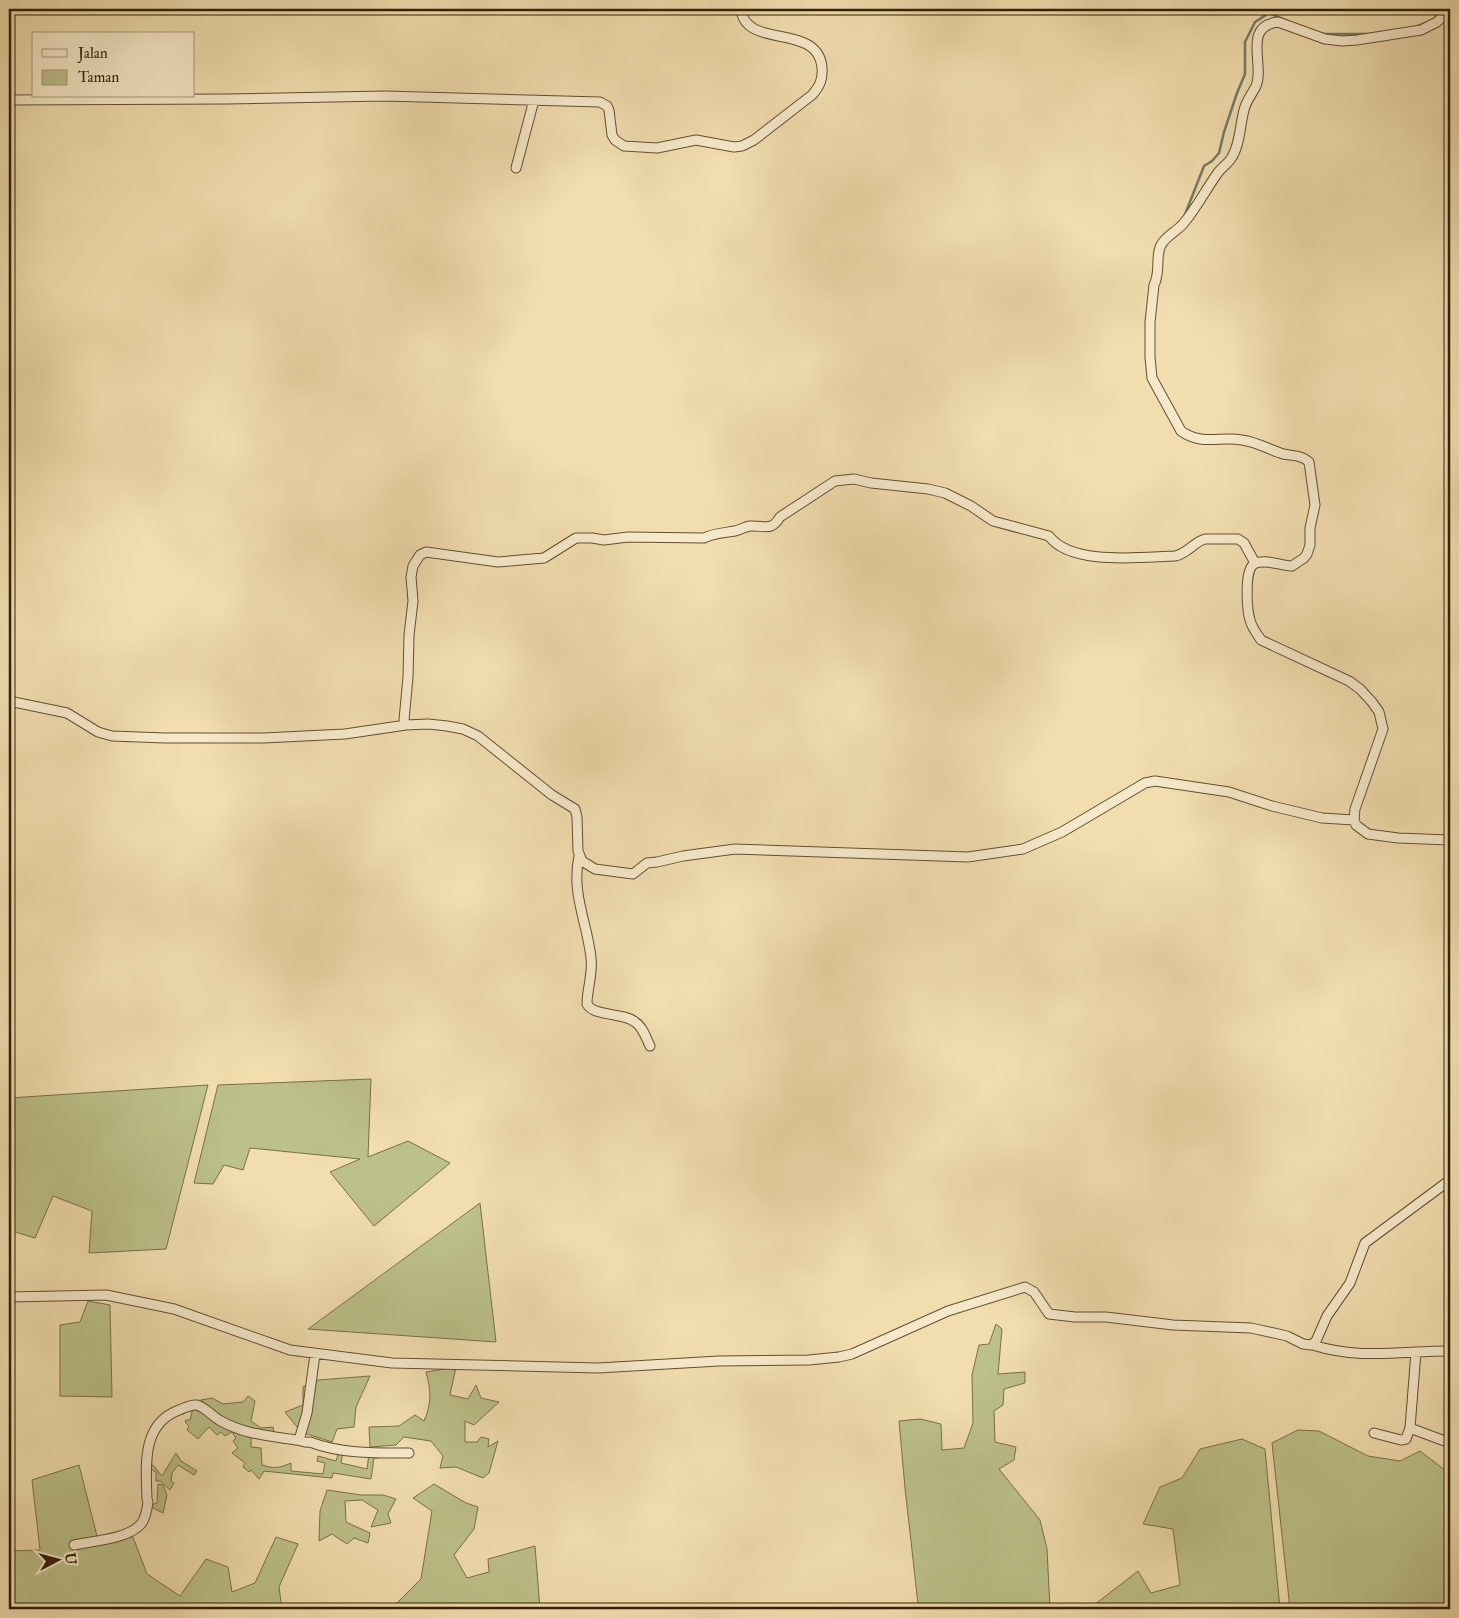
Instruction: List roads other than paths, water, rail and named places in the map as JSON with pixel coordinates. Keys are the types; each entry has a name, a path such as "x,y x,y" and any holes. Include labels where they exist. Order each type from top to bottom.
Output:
{"street":[{"path":"9,100 385,96 604,104 609,110 612,134 615,140 624,146 657,148 696,140 734,147 748,144 812,95 818,88 822,73 821,62 817,52 812,47 796,40 760,31 748,25 743,19 741,9"},
{"path":"406,725 404,720 413,601 411,577 413,566 420,555 426,552 498,562 533,560 544,558 576,538 604,540 628,537 704,538 710,535 736,531 747,526 767,528 776,525 780,517 835,481 854,479 945,493 971,506 993,521 1049,536 1055,543 1091,557 1175,556 1180,555 1200,540 1238,539 1244,543 1253,559 1292,566 1301,561 1307,554 1315,505 1309,462 1301,457 1283,454 1244,440 1206,441 1185,434 1178,427 1153,382 1147,352 1154,285 1159,262 1159,249 1164,241 1196,210 1201,196 1233,156 1245,105 1257,82 1257,42 1259,34 1267,24 1278,22 1325,39 1357,40 1421,30 1437,22 1450,10"},
{"path":"516,168 534,100"},
{"path":"1253,559 1247,588 1248,612 1253,628 1261,640 1354,685 1372,702 1378,712 1383,729 1382,736 1351,820"},
{"path":"9,701 67,713 98,732 112,736 182,738 291,737 346,734 406,725 428,724 447,726 472,733 552,795 573,807 577,817 579,856 576,876 577,890 589,944 592,969 587,1004 592,1010 634,1020 650,1046"},
{"path":"579,856 590,867 633,874 646,863 735,850 968,858 1023,849 1062,832 1145,783 1155,781 1229,792 1287,810 1322,818 1351,820 1368,834 1398,838 1450,840"},
{"path":"1314,1345 1327,1316 1356,1272 1360,1252 1365,1243 1450,1180"},
{"path":"9,1297 97,1294 145,1302 174,1308 280,1348 392,1363 588,1368 718,1361 826,1359 852,1354 948,1311 1025,1287 1034,1292 1049,1314 1075,1317 1106,1317 1173,1325 1251,1328 1287,1336 1303,1344 1342,1353 1365,1355 1450,1351"},
{"path":"1374,1433 1401,1440 1406,1439 1410,1428 1416,1352"},
{"path":"299,1440 307,1414 315,1354"},
{"path":"74,1545 131,1532 142,1524 148,1502 146,1459 149,1441 154,1429 177,1411 194,1405 248,1433 362,1452 409,1453"},
{"path":"1410,1428 1450,1443"}],"waterway":[{"path":"1435,18 1445,9"},
{"path":"1184,217 1204,166 1219,153 1224,132 1245,74 1245,42 1255,22 1269,13 1294,24"},
{"path":"1415,27 1426,23"},
{"path":"1323,34 1367,34"}]}
